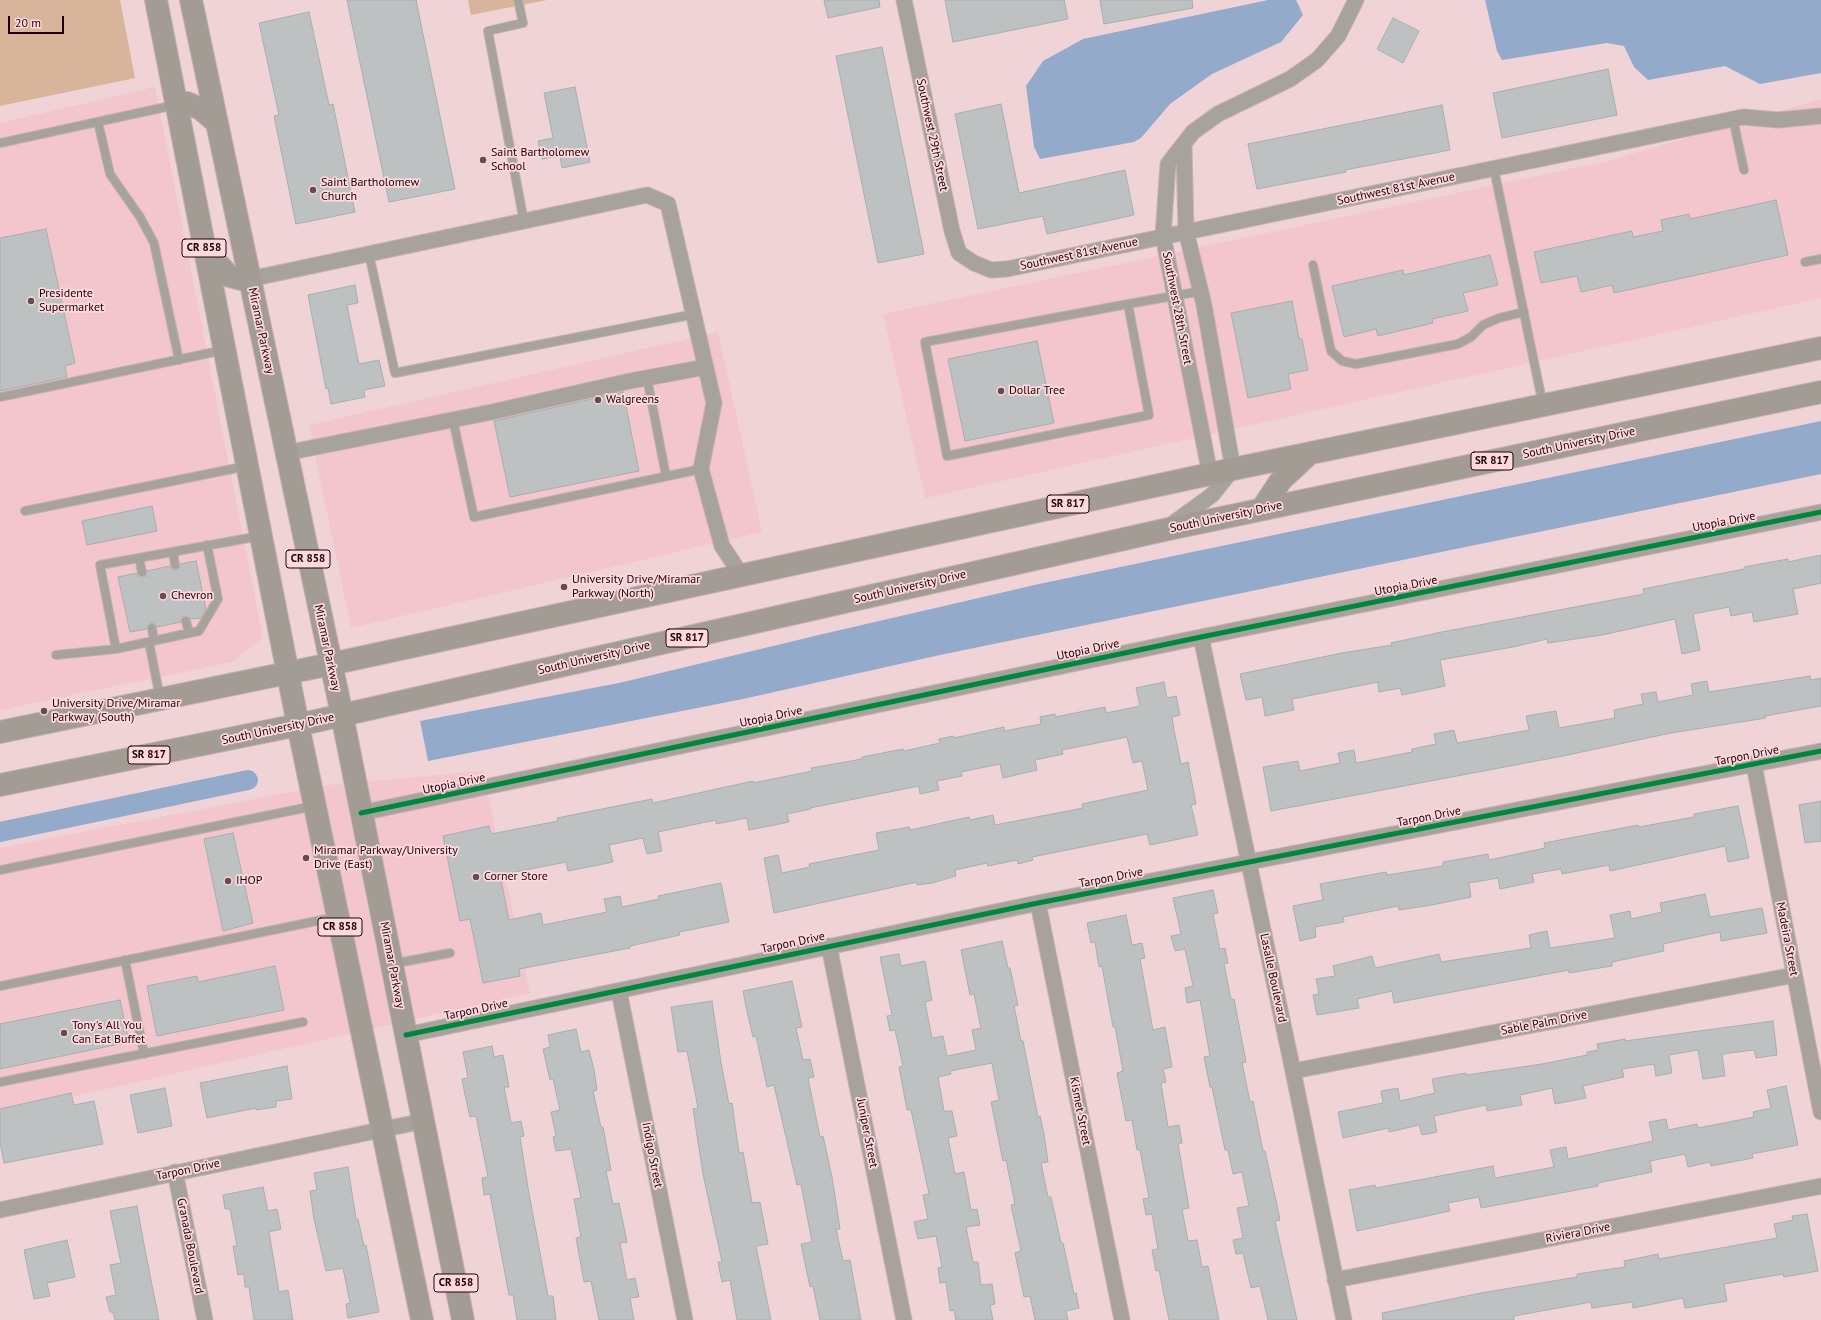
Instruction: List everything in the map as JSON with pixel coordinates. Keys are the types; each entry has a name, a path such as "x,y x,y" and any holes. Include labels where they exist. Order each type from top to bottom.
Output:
{"main road":[{"name":"CR 858","path":"156,0 298,725 422,1320"},
{"name":"Miramar Parkway","path":"191,0 342,715 463,1320"},
{"path":"176,104 188,103 202,109 217,123"},
{"path":"205,249 229,276 240,279 250,279"},
{"name":"SR 817","path":"0,732 331,664 1233,469 1821,348"},
{"name":"South University Drive","path":"0,785 298,725 1164,530 1821,392"},
{"path":"1262,510 1281,480 1310,453"}],"street":[{"name":"Southwest 29th Street","path":"904,0 952,231 959,253 974,263"},
{"name":"Southwest 28th Street","path":"1210,474 1164,236 1168,164 1184,146 1193,132 1218,114 1290,79 1317,60 1338,36 1356,0"},
{"name":"Southwest 81st Avenue","path":"974,263 991,270 1007,269 1742,117 1778,120 1821,116"},
{"name":"Southwest 28th Street","path":"1184,146 1186,232 1202,291 1233,469"},
{"path":"250,279 647,195 668,204 714,403 701,469 722,546 742,576"},
{"path":"286,453 706,367"},
{"path":"1164,530 1212,494 1233,469"},
{"name":"Utopia Drive","path":"361,814 1202,637 1821,512"},
{"name":"Lasalle Boulevard","path":"1202,637 1344,1320"},
{"name":"Tarpon Drive","path":"406,1035 829,946 1248,861 1821,752"},
{"name":"Madeira Street","path":"1754,765 1821,1112"},
{"name":"Kismet Street","path":"1038,903 1122,1320"},
{"name":"Juniper Street","path":"829,946 904,1320"},
{"name":"Sable Palm Drive","path":"1293,1071 1794,975"},
{"name":"Indigo Street","path":"619,991 685,1320"},
{"name":"Tarpon Drive","path":"0,1210 423,1121"},
{"name":"Granada Boulevard","path":"176,1172 205,1320"},
{"name":"Riviera Drive","path":"1335,1280 1821,1186"}],"lane":[{"path":"518,0 523,23 488,31 524,222"},
{"path":"0,143 176,104"},
{"path":"1733,119 1744,170"},
{"path":"98,122 110,174 140,217 154,243 179,360"},
{"path":"1494,169 1543,405"},
{"path":"370,254 395,373 694,314"},
{"path":"1805,262 1821,259"},
{"path":"1313,265 1331,351 1342,361 1356,364 1458,344 1471,337 1482,325 1499,318 1524,312"},
{"path":"1128,304 1149,415 947,456 925,342 1175,295 1202,291"},
{"path":"0,398 224,350"},
{"path":"647,378 666,476"},
{"path":"452,420 474,517 701,469"},
{"path":"25,511 247,466"},
{"path":"116,648 100,565 261,536"},
{"path":"56,655 116,648 199,631 218,599 207,545"},
{"path":"173,552 175,565"},
{"path":"139,558 142,572"},
{"path":"186,621 189,634"},
{"path":"152,628 152,641 160,699"},
{"path":"0,870 315,806"},
{"path":"0,986 338,916"},
{"path":"392,964 450,953"},
{"path":"125,960 144,1054"},
{"path":"0,1082 303,1022"}],"shaded area":[{"path":"0,0 120,0 135,78 0,106"},
{"path":"468,0 547,0 471,15"},
{"path":"155,87 263,638 232,662 0,710 0,123"},
{"path":"1821,99 1821,298 925,498 883,314 1608,161"},
{"path":"718,332 762,532 351,628 309,425"},
{"path":"483,771 530,993 0,1113 0,848 327,785"}],"water":[{"path":"1268,0 1296,0 1303,15 1281,42 1212,74 1170,104 1141,138 1134,142 1040,159 1034,147 1026,86 1043,61 1083,39"},
{"path":"1485,0 1821,0 1821,73 1760,84 1725,66 1648,80 1634,67 1624,46 1607,43 1502,60 1497,51"},
{"path":"1821,421 1821,474 940,655 743,699 428,761 420,721 619,683 1039,584"}],"building":[{"path":"347,0 416,0 455,189 389,202"},
{"path":"824,0 879,0 880,7 828,18"},
{"path":"945,0 1064,0 1068,19 953,42"},
{"path":"1100,0 1192,0 1193,8 1104,24"},
{"path":"309,12 329,105 333,104 355,212 296,224 274,116 279,115 259,23"},
{"path":"1393,18 1419,31 1403,63 1377,49"},
{"path":"882,47 924,254 878,263 836,56"},
{"path":"1608,69 1617,115 1502,138 1493,93"},
{"path":"575,87 590,162 562,168 560,156 542,159 538,141 553,138 544,93"},
{"path":"1001,104 1019,193 1125,170 1134,215 1047,234 1043,216 978,229 955,114"},
{"path":"1442,105 1450,150 1257,189 1248,144"},
{"path":"1776,200 1788,255 1614,293 1612,285 1581,292 1577,276 1541,283 1534,252 1632,231 1633,237 1663,231 1661,220 1689,214 1690,219"},
{"name":"Presidente Supermarket","path":"46,229 75,363 65,366 67,377 0,391 0,238"},
{"path":"1490,255 1498,285 1463,293 1468,311 1432,319 1433,323 1378,336 1376,329 1344,337 1332,286 1403,270 1404,275"},
{"path":"355,285 358,303 347,305 359,364 379,360 385,386 364,390 365,397 331,404 328,388 326,389 308,295"},
{"path":"1292,301 1299,339 1302,339 1308,370 1288,374 1291,389 1248,398 1231,313"},
{"name":"Dollar Tree","path":"1037,341 1054,423 965,441 948,359"},
{"name":"Walgreens","path":"623,392 639,471 510,497 494,421"},
{"path":"152,506 157,531 87,545 82,521"},
{"path":"1821,555 1821,583 1793,589 1798,614 1754,622 1752,612 1731,616 1729,607 1693,614 1700,650 1682,654 1675,619 1602,635 1548,643 1547,639 1513,647 1440,660 1445,686 1402,695 1400,688 1379,692 1378,682 1292,699 1294,710 1265,716 1262,697 1246,700 1240,674 1342,653 1392,645 1391,643 1442,632 1644,594 1643,589 1744,569 1744,567 1788,559 1788,562"},
{"name":"Chevron","path":"196,561 206,609 201,618 191,619 185,616 182,617 181,622 157,627 154,623 151,623 147,629 130,632 118,577 137,573 138,576 143,577 146,576 147,571 170,566 173,570 176,570 180,567 180,564"},
{"path":"1810,676 1811,680 1821,678 1821,706 1765,716 1766,718 1671,733 1563,756 1271,811 1263,767 1298,761 1300,771 1340,763 1338,753 1354,750 1356,763 1412,752 1412,749 1436,744 1434,734 1454,730 1457,743 1529,730 1526,716 1556,711 1559,728 1615,718 1614,710 1643,704 1641,694 1656,692 1658,702 1693,695 1691,684 1707,681 1709,692"},
{"path":"1164,682 1167,698 1176,696 1180,715 1172,717 1174,730 1181,764 1188,762 1196,804 1191,805 1198,835 1150,845 1147,834 1032,857 1033,860 1018,864 1017,860 988,866 987,863 955,870 956,876 932,883 917,885 917,882 774,913 764,858 778,855 782,873 810,867 809,864 879,850 876,833 909,827 910,830 969,817 970,820 993,815 995,825 1083,808 1082,804 1148,790 1142,761 1133,763 1127,737 1062,750 1063,754 1035,760 1037,770 1003,778 1000,764 961,772 962,776 937,781 939,790 920,794 919,786 810,808 811,809 787,814 789,822 749,830 747,818 716,824 716,820 658,832 662,851 647,854 643,838 609,845 613,862 568,871 566,862 500,875 509,920 541,913 543,925 607,912 604,899 620,896 622,907 659,899 658,896 721,883 729,922 679,932 680,935 630,946 630,948 519,969 520,976 483,983 470,919 460,921 443,836 489,826 491,834 558,821 557,818 652,799 653,803 753,781 753,783 812,771 811,768 862,759 862,757 903,749 904,751 940,743 939,739 954,736 954,738 1004,727 1004,731 1041,724 1040,717 1055,714 1055,717 1105,707 1106,713 1140,706 1136,688"},
{"path":"1821,801 1821,841 1805,843 1799,805"},
{"path":"1738,806 1749,858 1728,862 1725,846 1610,871 1609,865 1562,874 1561,869 1532,874 1534,882 1500,889 1498,878 1469,883 1471,897 1399,910 1398,906 1343,917 1344,922 1315,927 1316,937 1300,941 1293,906 1323,900 1320,884 1386,872 1387,875 1443,866 1443,862 1488,854 1489,860 1545,848 1544,843 1638,825 1639,827 1694,817 1694,814"},
{"name":"IHOP","path":"233,833 253,923 223,931 204,839"},
{"path":"1213,890 1218,913 1213,914 1220,949 1225,948 1228,963 1224,964 1231,1000 1234,999 1246,1062 1242,1063 1250,1102 1253,1101 1263,1151 1265,1151 1276,1201 1280,1220 1275,1221 1297,1320 1268,1320 1260,1286 1251,1288 1243,1253 1236,1254 1233,1240 1243,1238 1237,1208 1249,1206 1242,1172 1233,1174 1228,1150 1225,1150 1212,1087 1210,1087 1204,1057 1210,1056 1200,1000 1187,1003 1185,988 1193,986 1185,949 1175,951 1171,936 1181,934 1173,898"},
{"path":"1705,894 1710,917 1762,908 1767,933 1721,941 1720,932 1663,944 1664,951 1612,962 1612,966 1569,973 1569,970 1394,1003 1392,991 1357,999 1359,1008 1317,1015 1313,995 1319,994 1316,979 1335,976 1333,966 1372,956 1375,968 1439,954 1441,962 1531,948 1529,935 1547,931 1550,948 1615,938 1610,915 1630,911 1631,919 1662,912 1660,903"},
{"path":"1126,915 1132,945 1142,943 1145,958 1140,959 1153,1030 1165,1027 1172,1067 1163,1069 1166,1082 1161,1083 1168,1127 1179,1125 1182,1143 1178,1144 1189,1208 1182,1209 1188,1241 1197,1240 1202,1267 1208,1266 1219,1320 1169,1320 1159,1270 1156,1271 1152,1250 1158,1249 1152,1214 1146,1215 1143,1199 1149,1198 1140,1150 1137,1150 1132,1120 1126,1121 1117,1073 1123,1071 1115,1027 1113,1027 1102,966 1099,967 1095,942 1091,943 1087,923"},
{"path":"1002,941 1008,968 1010,968 1018,1005 1014,1006 1021,1041 1023,1041 1038,1117 1040,1116 1044,1134 1048,1162 1041,1163 1048,1197 1051,1197 1061,1243 1063,1243 1074,1294 1076,1293 1079,1308 1066,1311 1068,1320 1035,1320 1030,1296 1024,1297 1015,1253 1021,1251 1011,1205 1015,1204 1006,1160 1003,1161 991,1102 999,1100 992,1063 950,1071 951,1074 938,1077 944,1111 952,1111 957,1136 948,1138 955,1174 964,1172 971,1210 977,1209 980,1225 966,1227 973,1262 978,1262 981,1285 992,1284 995,1304 990,1305 993,1320 956,1320 954,1310 950,1311 946,1282 940,1283 938,1268 942,1267 936,1236 918,1239 914,1222 928,1219 923,1195 929,1194 911,1110 907,1110 899,1067 903,1066 895,1030 890,1031 887,1016 892,1015 880,957 899,954 901,966 925,961 932,1000 925,1002 932,1038 943,1036 947,1056 976,1050 972,1030 981,1028 974,994 970,995 961,950"},
{"path":"275,966 284,1010 157,1036 147,986 197,976 198,982"},
{"path":"792,981 802,1027 796,1028 803,1060 810,1059 814,1077 808,1078 820,1137 823,1136 832,1177 840,1229 836,1229 843,1261 850,1260 861,1320 820,1320 813,1286 810,1287 801,1244 812,1242 801,1184 797,1185 774,1085 767,1087 756,1036 753,1037 746,1007 743,991"},
{"name":"Tony's All You Can Eat Buffet","path":"120,1000 129,1042 0,1069 0,1024"},
{"path":"712,1001 721,1063 729,1104 732,1103 739,1153 743,1152 752,1203 760,1202 768,1244 756,1246 771,1320 737,1320 730,1280 722,1282 718,1262 722,1262 703,1174 693,1109 698,1108 687,1051 678,1052 671,1007"},
{"path":"1773,1021 1777,1055 1756,1058 1754,1050 1722,1054 1725,1076 1703,1079 1698,1050 1669,1055 1672,1073 1656,1076 1654,1064 1622,1069 1624,1077 1583,1086 1586,1098 1555,1104 1552,1088 1520,1095 1522,1105 1487,1111 1486,1105 1434,1116 1437,1132 1422,1135 1419,1125 1389,1132 1389,1128 1343,1138 1338,1112 1383,1103 1381,1091 1398,1088 1400,1101 1435,1093 1432,1079 1466,1073 1466,1075 1542,1064 1587,1055 1587,1052 1598,1050 1597,1044 1625,1039 1625,1041"},
{"path":"576,1029 581,1052 589,1050 594,1070 597,1090 593,1091 601,1127 603,1127 611,1170 606,1171 613,1204 619,1203 627,1242 620,1243 627,1280 635,1278 639,1297 630,1298 634,1320 599,1320 591,1281 584,1282 576,1238 581,1237 574,1199 581,1198 571,1149 556,1151 553,1137 556,1136 551,1112 560,1110 553,1079 550,1080 543,1049 550,1047 548,1035"},
{"path":"492,1046 494,1057 503,1055 509,1087 504,1087 511,1123 521,1121 524,1136 520,1137 528,1188 548,1296 553,1296 556,1320 517,1320 513,1295 509,1295 490,1194 484,1195 482,1178 488,1177 476,1116 470,1117 465,1095 462,1079 468,1078 463,1052"},
{"path":"287,1066 292,1099 276,1101 276,1107 256,1110 256,1108 207,1118 200,1083"},
{"path":"1786,1086 1798,1145 1752,1154 1753,1158 1711,1166 1710,1162 1688,1167 1685,1154 1650,1161 1652,1172 1598,1183 1598,1186 1481,1208 1479,1197 1448,1203 1450,1211 1357,1231 1349,1190 1375,1185 1376,1188 1493,1166 1495,1178 1554,1167 1550,1150 1566,1147 1568,1159 1653,1141 1649,1122 1666,1119 1668,1130 1697,1124 1698,1128 1754,1117 1753,1112 1771,1108 1767,1090"},
{"path":"165,1088 172,1126 138,1133 130,1095"},
{"path":"71,1093 74,1105 94,1101 103,1144 4,1163 0,1143 0,1109"},
{"path":"348,1167 356,1219 358,1219 364,1246 366,1245 379,1312 348,1318 346,1304 350,1303 343,1268 326,1271 314,1219 310,1191 317,1190 314,1173"},
{"path":"263,1187 268,1211 277,1209 281,1229 269,1232 279,1292 288,1290 293,1320 254,1320 249,1287 245,1287 244,1274 238,1275 233,1246 237,1246 230,1209 225,1209 223,1195"},
{"path":"137,1206 159,1320 115,1320 113,1312 110,1312 106,1297 116,1295 110,1265 121,1263 110,1211"},
{"path":"1807,1214 1818,1271 1784,1277 1783,1274 1724,1284 1727,1301 1685,1308 1683,1298 1633,1308 1632,1302 1592,1308 1591,1302 1514,1316 1514,1320 1383,1320 1382,1313 1481,1293 1577,1277 1577,1274 1625,1267 1624,1261 1658,1254 1659,1259 1777,1238 1774,1224 1793,1220 1792,1216"},
{"path":"67,1240 75,1277 47,1283 50,1296 34,1299 24,1250"}],"waterway":[{"path":"0,832 248,780"}],"cycle path":[{"path":"361,813 1201,637 1821,512"},
{"path":"406,1035 1038,903 1821,751"}],"place":[{"name":"Saint Bartholomew School","path":"483,160"},
{"name":"Saint Bartholomew Church","path":"313,190"},
{"name":"Presidente Supermarket","path":"31,301"},
{"name":"Dollar Tree","path":"1001,391"},
{"name":"Walgreens","path":"598,400"},
{"name":"University Drive/Miramar Parkway (North)","path":"564,587"},
{"name":"Chevron","path":"163,596"},
{"name":"University Drive/Miramar Parkway (South)","path":"44,711"},
{"name":"Miramar Parkway/University Drive (East)","path":"306,858"},
{"name":"Corner Store","path":"476,877"},
{"name":"IHOP","path":"228,881"},
{"name":"Tony's All You Can Eat Buffet","path":"64,1033"}]}
